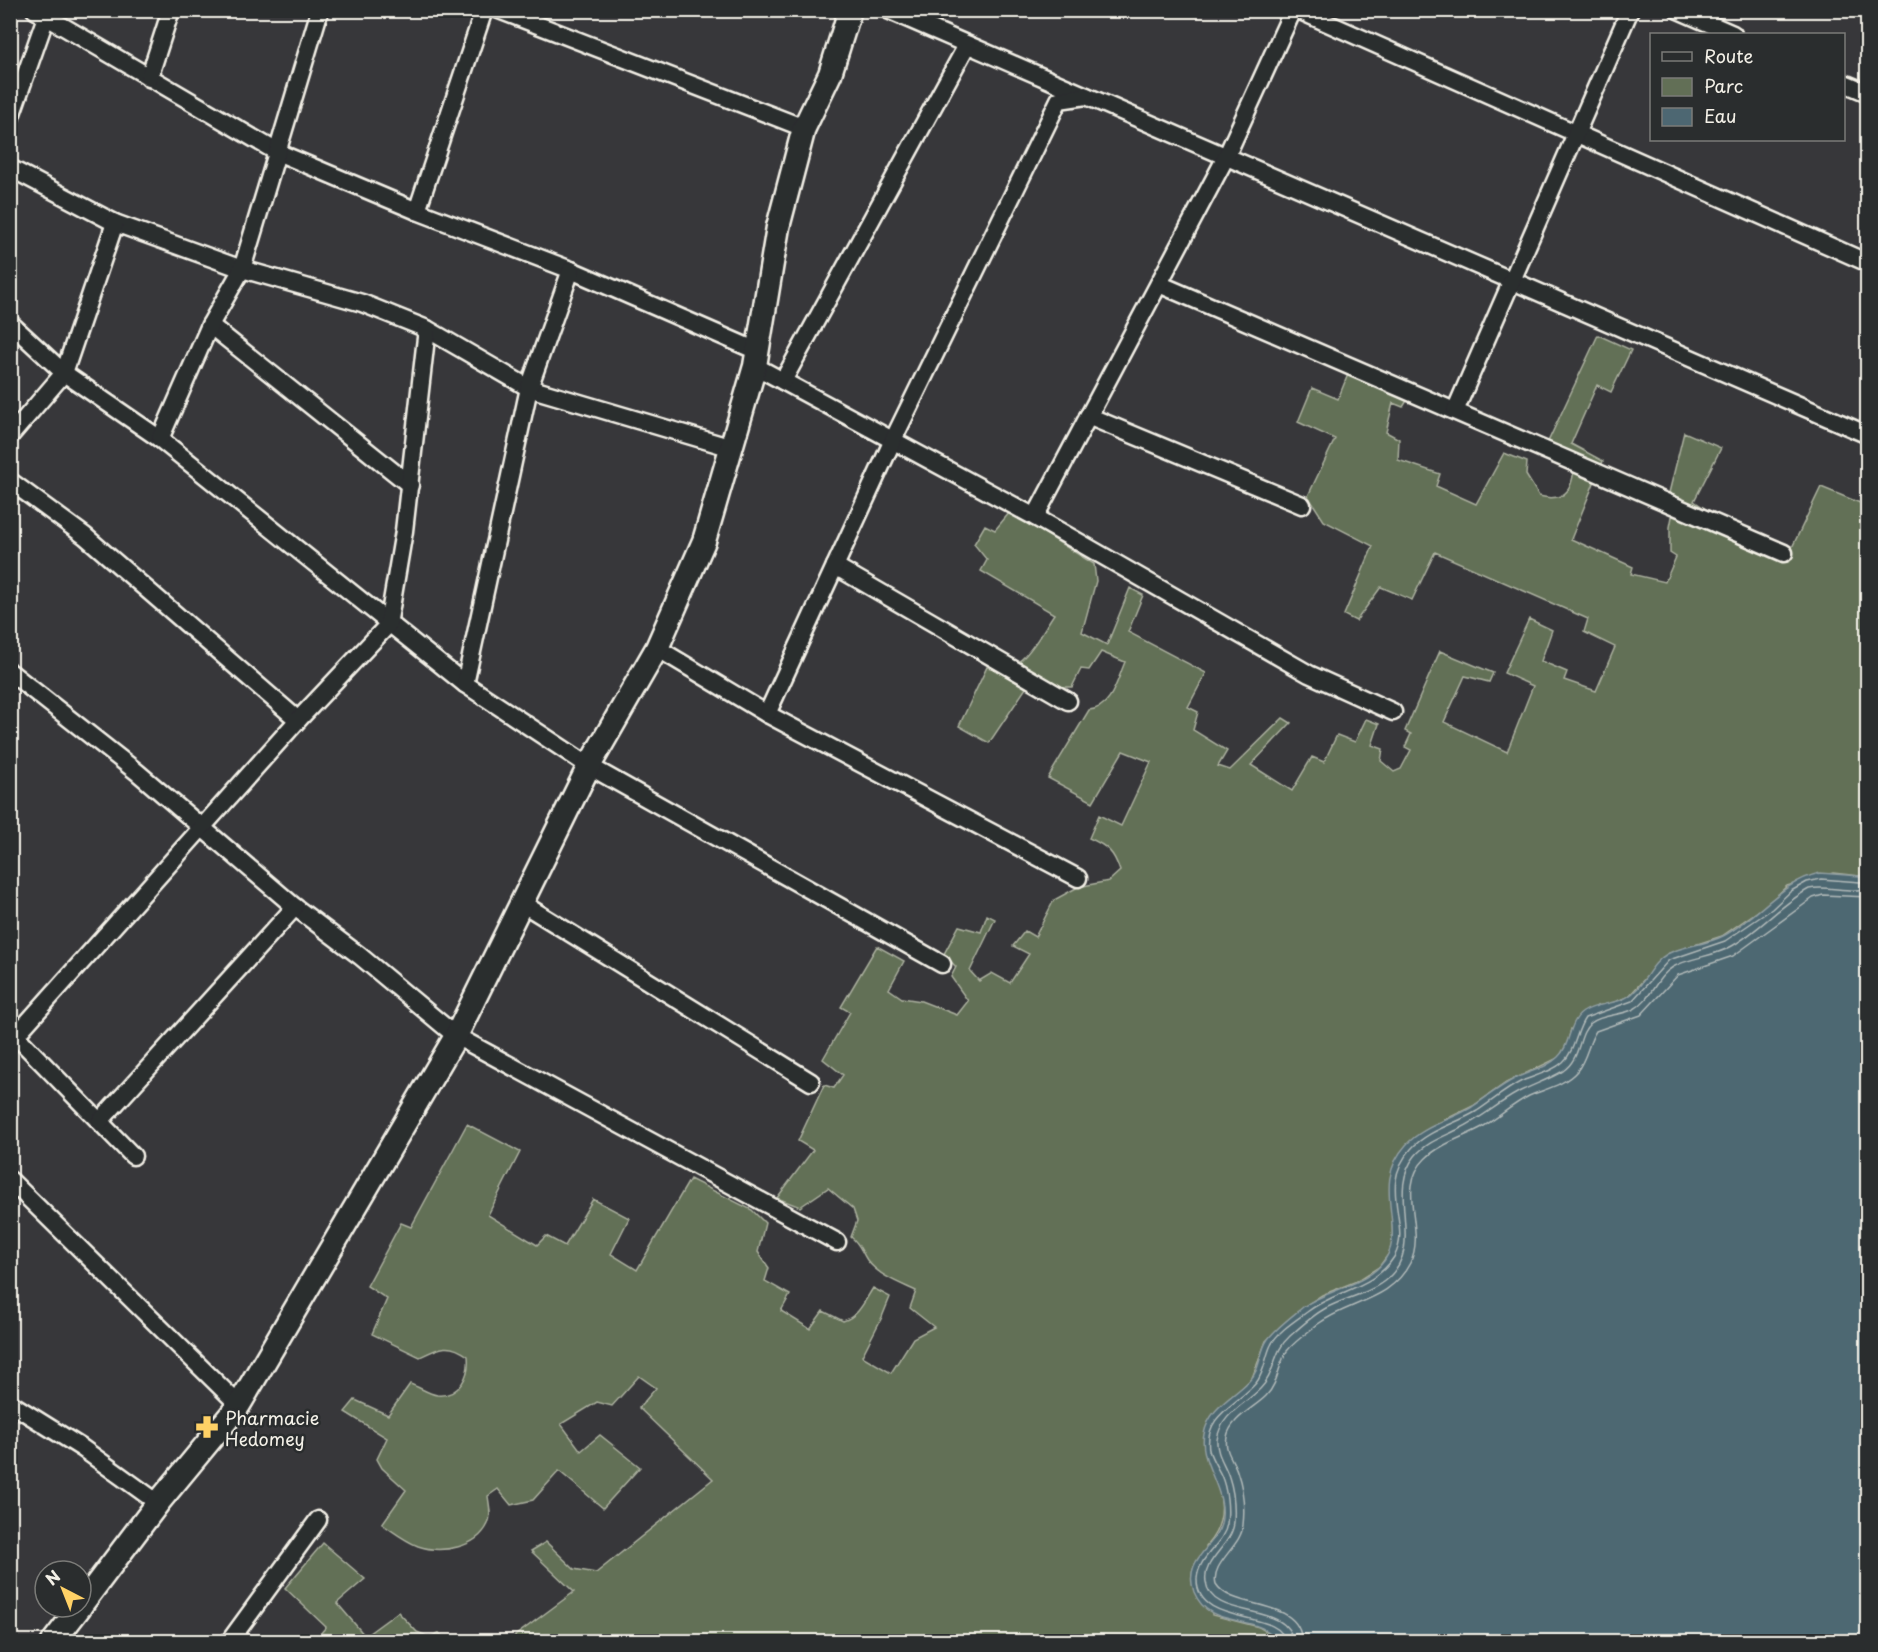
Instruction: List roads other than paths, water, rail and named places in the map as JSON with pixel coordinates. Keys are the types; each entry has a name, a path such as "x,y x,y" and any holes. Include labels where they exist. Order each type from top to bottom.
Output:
{"street":[{"path":"149,78 171,10"},
{"path":"160,439 210,325 242,269 320,10"},
{"path":"417,211 484,10"},
{"path":"499,10 804,128"},
{"path":"93,1589 158,1503 239,1405 456,1036 520,902 589,766 657,648 704,541 756,358 778,227 804,128 830,74 850,10"},
{"path":"888,10 1868,435"},
{"path":"1035,517 1226,157 1295,10 1868,263"},
{"path":"1455,411 1630,10"},
{"path":"1678,10 1731,33"},
{"path":"10,119 41,14 277,152 417,211 572,270 756,358 783,381 1035,517 1309,674 1393,712"},
{"path":"783,381 967,45"},
{"path":"1845,83 1868,93"},
{"path":"767,714 893,440 1059,100 1086,96"},
{"path":"10,168 115,223 242,269 362,303 427,329 529,388 732,448"},
{"path":"10,436 64,374 115,223"},
{"path":"465,684 529,388 572,270"},
{"path":"1159,284 1784,553"},
{"path":"10,323 64,374 160,439 388,625 465,684 589,766 942,964"},
{"path":"210,325 410,485"},
{"path":"133,1156 100,1121 13,1039 298,720 388,625 410,485 427,329"},
{"path":"1088,416 1302,505"},
{"path":"10,481 84,536 298,720"},
{"path":"835,566 1068,701"},
{"path":"657,648 767,714 1078,878"},
{"path":"10,672 203,827 295,907 360,956 456,1036 837,1242"},
{"path":"520,902 811,1082"},
{"path":"100,1121 295,907"},
{"path":"13,1189 239,1405"},
{"path":"10,1403 73,1442 158,1503"},
{"path":"229,1641 318,1520"},
{"path":"53,1641 70,1619"}],"water":[{"path":"1820,873 1860,876 1867,873 1867,1641 1282,1642 1260,1627 1221,1616 1205,1608 1194,1592 1191,1581 1192,1571 1218,1532 1222,1512 1218,1488 1203,1445 1207,1425 1216,1410 1253,1377 1265,1344 1280,1326 1312,1301 1363,1279 1380,1266 1389,1253 1392,1239 1390,1177 1395,1161 1406,1145 1429,1128 1464,1112 1510,1081 1554,1061 1562,1052 1578,1016 1588,1009 1622,1000 1633,993 1661,958 1667,954 1723,936 1793,884"}],"place":[{"name":"Pharmacie Hedomey","path":"207,1427"}]}
